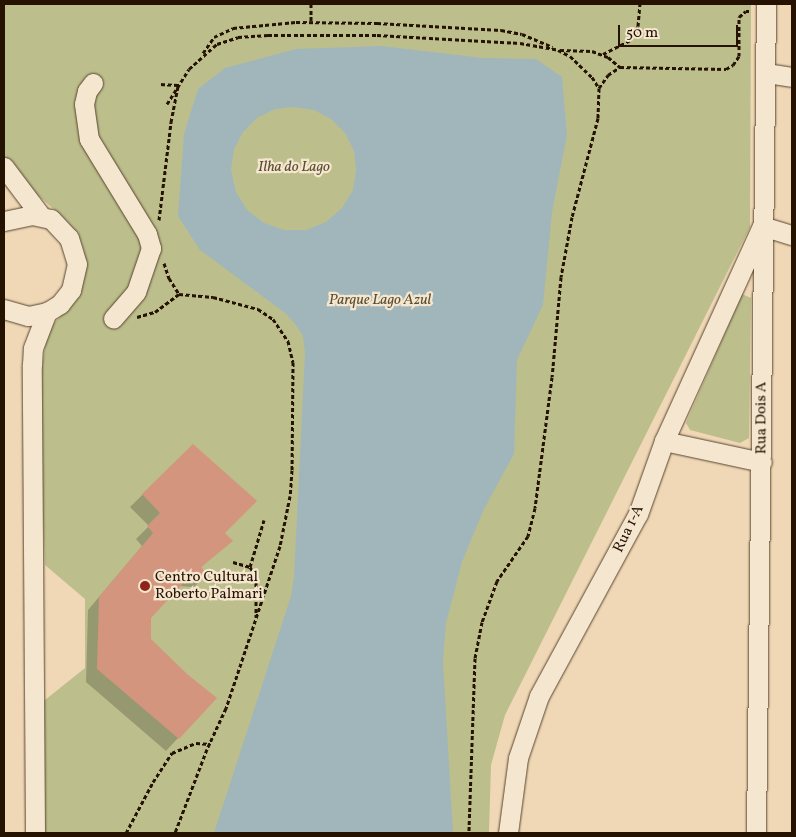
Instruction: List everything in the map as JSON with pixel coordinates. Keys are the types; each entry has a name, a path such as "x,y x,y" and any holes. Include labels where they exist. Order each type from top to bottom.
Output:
{"street":[{"name":"Rua Dois A","path":"756,833 762,462 762,226 767,73 766,7"},
{"path":"767,73 792,77"},
{"path":"93,83 87,91 84,104 88,139 147,234 151,248 136,292 114,318"},
{"path":"4,167 41,216"},
{"path":"4,221 24,216 41,216 51,219 64,230 73,246 77,264 71,290 60,304 47,312 28,316 4,309"},
{"path":"762,226 792,235"},
{"name":"Rua 1-A","path":"508,833 518,758 538,696 638,514 664,441 762,226"},
{"path":"35,833 32,365 33,348 47,312"},
{"path":"664,441 762,462"}],"path":[{"path":"311,4 311,22"},
{"path":"602,54 630,40 638,26 640,4"},
{"path":"202,56 217,44 238,38 300,34 378,35 503,42 558,50 592,51 602,54 620,66 726,69 733,65 739,56 740,17 746,12 766,7"},
{"path":"167,104 178,85 202,56 214,37 233,28 267,23 377,22 501,30 522,34 558,50 583,67 599,88"},
{"path":"469,833 475,658 482,622 498,581 528,536 535,508 552,377 561,277 572,217 598,118 599,88 608,75 620,66"},
{"path":"159,84 178,85"},
{"path":"158,224 171,122 178,85"},
{"path":"163,260 169,278 179,294"},
{"path":"114,318 137,317 155,312 179,294 213,297 258,309 273,319 288,341 293,362 290,496 280,546 226,708 176,833"},
{"path":"250,567 264,520"},
{"path":"233,562 250,567 256,576 256,620"},
{"path":"126,833 153,782 172,753 196,743 210,744"}],"green space":[{"name":"Parque Lago Azul","path":"4,4 751,4 750,227 505,715 491,765 489,833 42,833 40,704 85,668 85,599 45,565 38,396 46,340 53,324 74,303 80,294 84,276 84,251 78,233 24,183 4,159"},
{"path":"742,294 751,298 749,438 740,443 690,430 686,423"}],"water":[{"path":"381,46 483,58 536,59 562,77 567,135 552,212 543,305 517,360 514,454 483,511 462,562 446,623 443,662 453,833 214,833 291,596 294,577 305,353 303,336 285,313 200,250 178,216 184,134 198,89 225,68 296,49","holes":["294,107 314,110 331,119 345,133 354,151 356,170 353,190 342,208 326,222 306,230 284,230 264,223 247,210 236,192 231,170 234,149 243,132 257,118 275,109"]}],"building":[{"name":"Centro Cultural Roberto Palmari","path":"193,444 257,501 225,533 233,541 201,567 208,575 191,575 151,618 151,639 187,674 217,698 179,739 97,669 99,597 153,533 147,526 160,513 142,494"}],"place":[{"name":"Centro Cultural Roberto Palmari","path":"145,586"}],"park label":[{"name":"Ilha do Lago","path":"294,168"}]}
